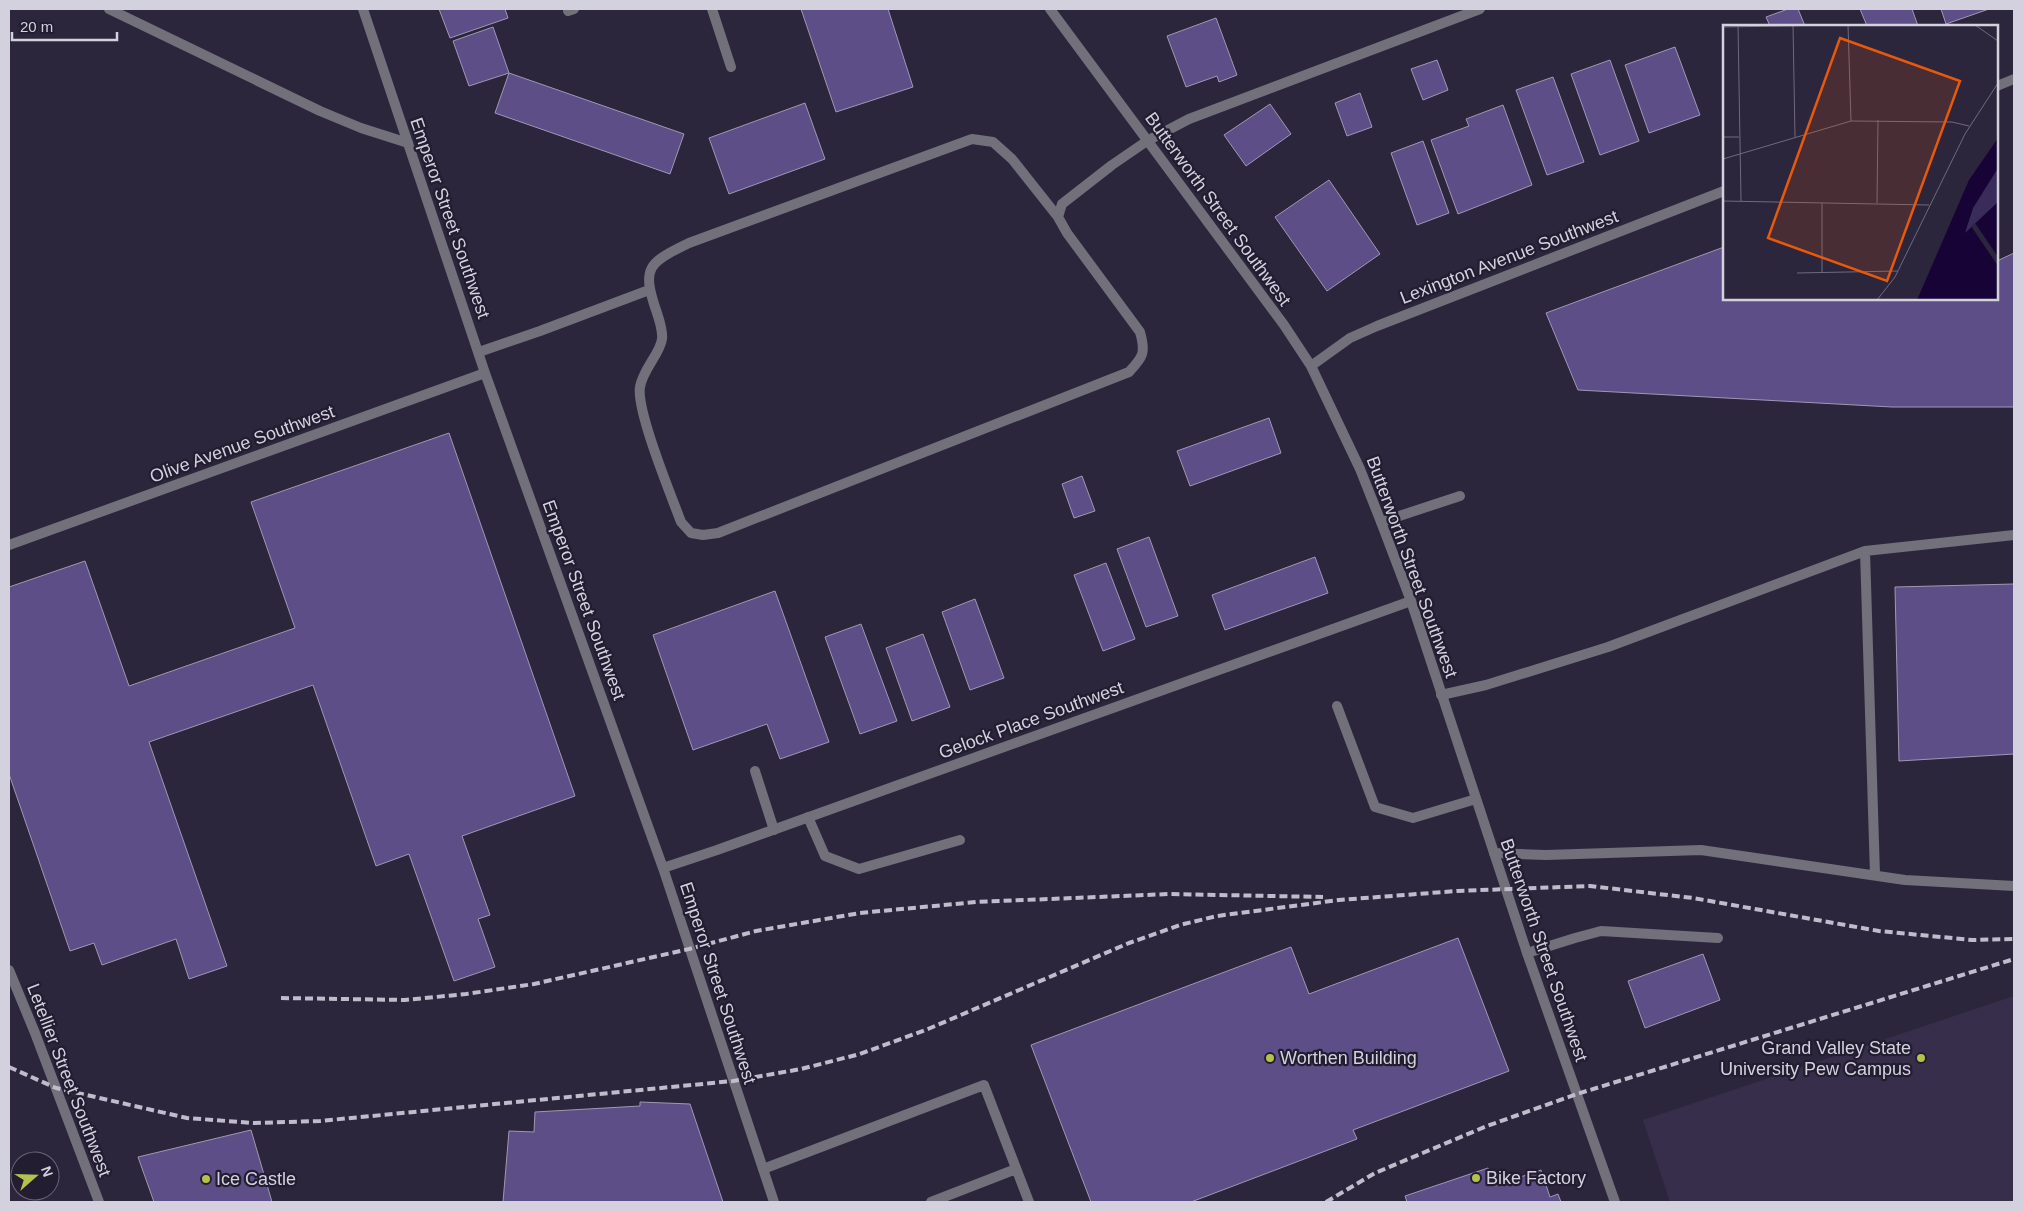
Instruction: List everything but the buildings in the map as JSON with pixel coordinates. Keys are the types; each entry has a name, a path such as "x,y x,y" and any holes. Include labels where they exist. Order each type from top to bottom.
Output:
{"street":[{"path":"109,9 320,111 361,128 408,143"},
{"name":"Emperor Street Southwest","path":"363,9 478,352 662,868 774,1202"},
{"path":"712,9 731,67"},
{"name":"Butterworth Street Southwest","path":"1050,9 1284,325 1311,366 1360,469 1411,601 1527,953 1615,1202"},
{"path":"1058,217 1062,204 1112,165 1147,141 1189,119 1480,9"},
{"path":"1998,86 2014,79"},
{"path":"972,139 993,142 1012,159 1058,217 1066,234 1140,332 1144,346 1141,359 1129,372 718,533 691,534 681,522 641,410 639,389 644,374 662,338 659,318 649,290 650,272 655,262 689,243 972,139"},
{"name":"Lexington Avenue Southwest","path":"1311,366 1350,338 1377,326 1723,191"},
{"path":"478,352 533,334 649,290"},
{"name":"Olive Avenue Southwest","path":"9,545 486,373"},
{"path":"1382,522 1460,496"},
{"path":"1441,695 1486,685 1608,647 1865,551 2014,535"},
{"path":"1865,551 1875,875"},
{"name":"Gelock Place Southwest","path":"662,868 774,830 1411,601"},
{"path":"1337,706 1375,808 1413,818 1476,799"},
{"path":"755,771 774,830"},
{"path":"808,817 825,856 858,869 960,840"},
{"path":"1494,853 1546,855 1700,850 1905,880 2014,886"},
{"path":"1527,953 1601,931 1718,938"},
{"name":"Letellier Street Southwest","path":"9,970 99,1202"},
{"path":"763,1169 984,1085 1029,1202"},
{"path":"931,1202 942,1200 1016,1169"}],"shaded area":[{"name":"Grand Valley State University Pew Campus","path":"2014,996 2014,1202 1670,1202 1643,1120"}],"railway":[{"path":"9,1067 56,1088 187,1118 253,1123 320,1121 733,1081 801,1069 860,1054 928,1029 1129,943 1180,925 1217,916 1339,900 1457,891 1590,886 1693,898 1879,931 1972,940 2014,939"},
{"path":"281,998 405,1000 466,994 534,984 689,949 756,931 860,913 976,902 1170,894 1323,897"},
{"path":"1326,1202 1375,1173 1487,1126 1577,1094 2014,959"}],"place":[{"name":"Worthen Building","path":"1270,1058"},
{"name":"Grand Valley State University Pew Campus","path":"1921,1058"},
{"name":"Bike Factory","path":"1476,1178"},
{"name":"Ice Castle","path":"206,1179"}]}
